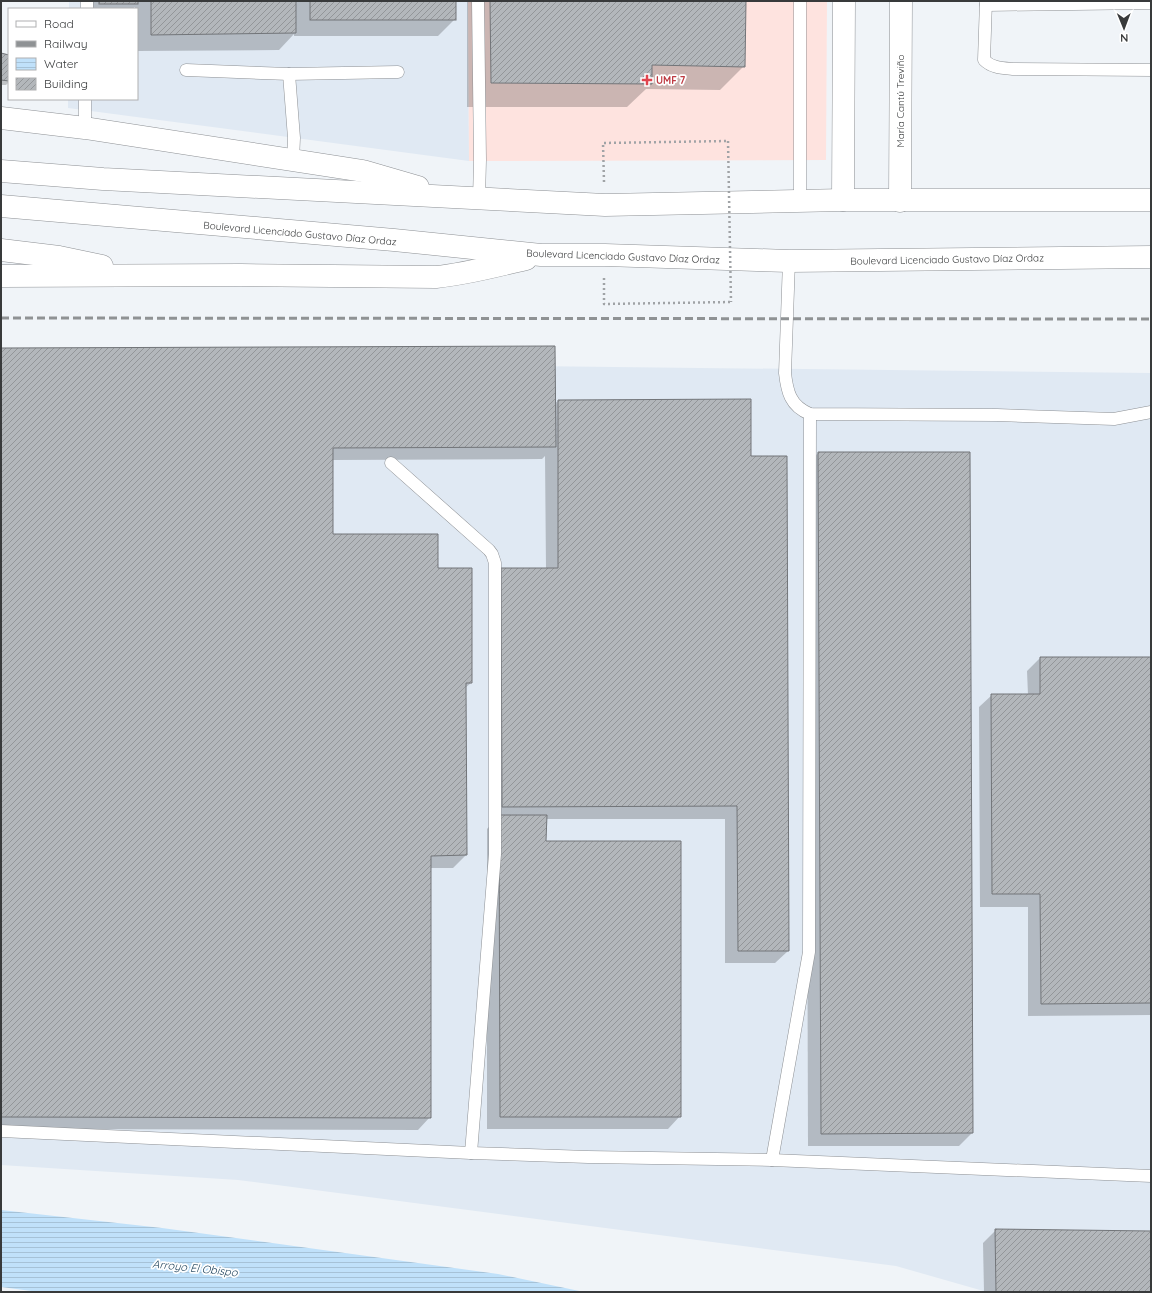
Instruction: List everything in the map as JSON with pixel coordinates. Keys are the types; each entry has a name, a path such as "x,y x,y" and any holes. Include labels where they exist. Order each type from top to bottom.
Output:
{"main road":[{"path":"843,200 844,1"},
{"name":"María Cantú Treviño","path":"900,201 901,1"},
{"path":"1,118 85,128 363,171 452,197"},
{"path":"1,171 103,179 605,205 843,200 1151,200"},
{"name":"Boulevard Licenciado Gustavo Díaz Ordaz","path":"1,206 394,240 541,255 604,255 789,261 1151,258"},
{"path":"1,250 59,257 112,268 136,275"},
{"path":"1,276 136,275 436,277 479,271 541,255"}],"lane":[{"path":"478,1 479,199"},
{"path":"800,1 800,202"},
{"path":"1151,3 986,3 984,60 994,67 1014,70 1151,70"},
{"path":"186,70 290,74 398,72"},
{"path":"290,74 294,138 293,161"},
{"path":"85,100 85,128"},
{"path":"789,261 784,365 787,388 791,399 801,410 810,414 997,415 1114,419 1151,412"},
{"path":"772,1160 809,952 810,414"},
{"path":"391,463 489,550 495,563 495,854 471,1153"},
{"path":"1,1131 471,1153 588,1157 772,1160 1151,1176"}],"path":[{"path":"604,304 731,302 728,141 603,143 605,205"}],"shaded area":[{"path":"69,1 468,1 469,161 68,108 68,100 138,100 138,8 69,8"},
{"name":"UMF 7","path":"468,1 827,1 826,160 469,161"},
{"path":"1,360 1151,373 1151,1292 987,1292 896,1266 238,1180 1,1165"}],"water":[{"name":"Arroyo El Obispo","path":"1,1210 162,1228 498,1274 584,1292 39,1292 1,1287"}],"building":[{"path":"99,1 138,1 138,4 99,4"},
{"path":"151,1 296,1 296,33 151,35"},
{"path":"310,1 456,1 456,20 310,20"},
{"path":"490,1 746,1 745,67 652,65 652,84 491,83"},
{"path":"1,53 8,55 8,81 1,80"},
{"path":"555,346 556,447 333,448 333,534 438,534 438,568 472,568 472,683 466,683 467,855 431,856 431,1118 1,1117 1,348"},
{"path":"751,399 751,456 787,456 789,951 738,951 737,806 502,807 501,568 558,568 558,400"},
{"path":"818,452 970,452 973,1133 821,1134"},
{"path":"1040,657 1151,657 1151,1003 1041,1004 1040,894 992,894 991,694 1040,694"},
{"path":"499,815 547,815 546,841 681,841 681,1117 500,1117"},
{"path":"995,1229 1151,1231 1151,1292 996,1292"}],"railway":[{"path":"1,318 1151,319"}],"place":[{"name":"UMF 7","path":"647,80"}]}
